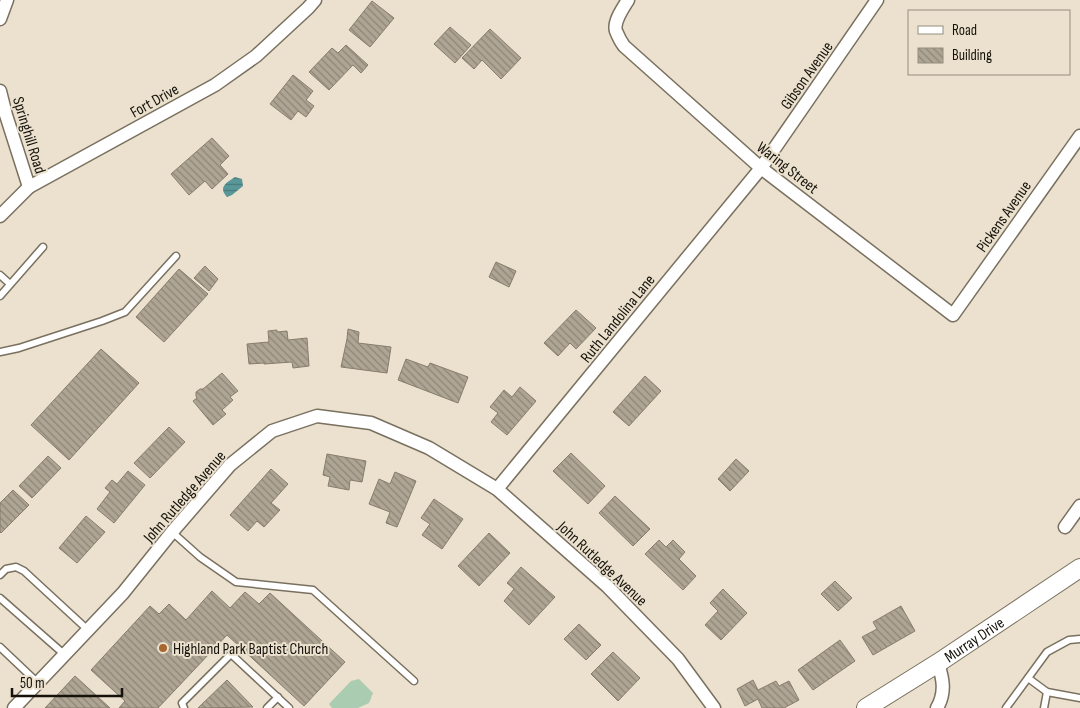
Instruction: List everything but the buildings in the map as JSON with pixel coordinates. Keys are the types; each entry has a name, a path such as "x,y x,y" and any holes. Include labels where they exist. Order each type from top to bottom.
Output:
{"street":[{"path":"0,19 7,0"},
{"name":"Fort Drive","path":"0,216 29,187 215,85 256,56 308,8 314,0"},
{"name":"Waring Street","path":"628,0 620,11 616,26 616,31 624,46 761,168 954,315"},
{"name":"Gibson Avenue","path":"761,168 877,0"},
{"name":"Springhill Road","path":"0,91 29,187"},
{"name":"Pickens Avenue","path":"954,315 1080,136"},
{"name":"Ruth Landolina Lane","path":"498,489 761,168"},
{"name":"John Rutledge Avenue","path":"14,708 123,593 172,532 230,465 272,431 317,416 370,423 429,448 498,489 607,586 678,658 714,708"},
{"path":"1065,527 1080,506"},
{"name":"Murray Drive","path":"866,708 938,663 1080,568"},
{"path":"937,708 942,700 943,682 938,663"}],"lane":[{"path":"0,296 43,247"},
{"path":"0,352 19,348 125,312 176,256"},
{"path":"0,276 10,284"},
{"path":"172,532 200,557 236,582 313,590 414,681"},
{"path":"0,575 6,569 16,567 24,571 88,630"},
{"path":"0,598 65,654"},
{"path":"1006,708 1046,652 1070,640 1080,639"},
{"path":"0,647 38,683"},
{"path":"184,708 182,703 231,654 289,708"},
{"path":"1028,678 1047,692 1080,698"},
{"path":"1044,708 1047,692"},
{"path":"267,708 278,697"}],"green space":[{"path":"359,679 373,693 369,703 358,708 332,708 329,704 351,681"}],"water":[{"path":"235,177 242,179 243,186 227,197 223,190 224,185"}],"place":[{"name":"Highland Park Baptist Church","path":"163,648"}]}
